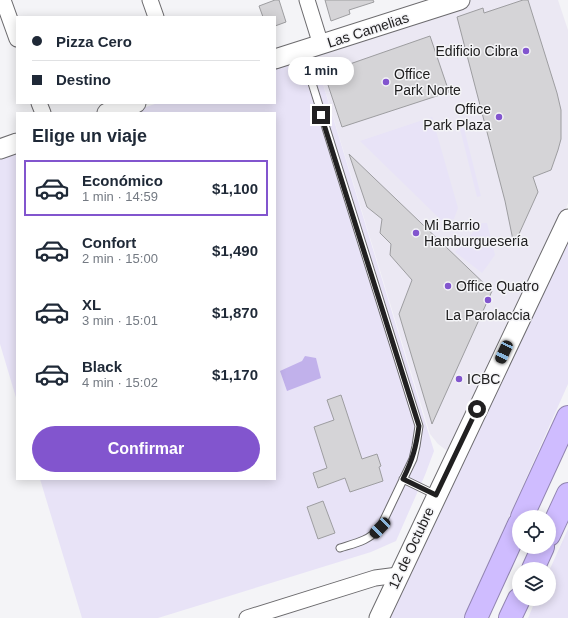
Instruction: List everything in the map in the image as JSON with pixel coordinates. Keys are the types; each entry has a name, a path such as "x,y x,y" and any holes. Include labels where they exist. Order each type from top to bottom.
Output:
{"highway":[{"path":"525,510 568,417"},
{"path":"556,520 568,494"},
{"path":"476,618 512,539"},
{"path":"510,618 516,606"}],"street":[{"path":"4,0 16,36"},
{"path":"150,0 156,16"},
{"path":"307,0 321,45"},
{"name":"Las Camelias","path":"276,59 460,0"},
{"path":"110,112 133,104"},
{"path":"0,149 16,143"},
{"name":"12 de Octubre","path":"379,618 398,575 568,219"},
{"path":"247,618 376,578 398,575"}],"lane":[{"path":"302,51 419,426 413,459 380,528 373,536 366,540 340,548"},
{"path":"403,479 436,495"}],"shaded area":[{"path":"471,0 558,0 568,30 568,203 563,217 450,453 438,444 430,434 313,51"},
{"path":"313,51 434,451 396,541 371,552 158,618 82,618 40,480 276,480 276,112 131,112 155,104 276,104 276,64"},
{"path":"432,117 458,208 454,219 443,222 360,141"},
{"path":"464,128 481,196 477,197 460,129"},
{"path":"16,150 16,398 0,344 0,156"},
{"path":"482,223 487,223 495,255 482,273 455,252"},
{"path":"568,240 568,384 464,618 390,618 528,320"},
{"path":"305,356 316,358 321,378 287,391 280,371 302,361"},
{"path":"568,529 568,618 528,618 533,606 556,606 556,562 553,562"}],"building":[{"path":"279,0 286,22 276,26 276,16 263,16 259,6"},
{"path":"325,0 373,0 374,2 349,10 350,14 331,21"},
{"path":"523,0 528,0 557,93 561,110 561,139 551,170 533,177 538,192 514,245 505,201 457,17 483,8 484,13"},
{"name":"Office Park Norte","path":"430,36 449,92 342,127 324,73"},
{"name":"Office Quatro","path":"349,154 492,291 432,424 399,314 412,280 390,255 391,244 380,233 382,219 367,207"},
{"path":"341,395 362,459 377,454 381,466 379,467 383,481 350,492 345,478 318,488 313,473 327,468 314,427 334,420 327,400"},
{"path":"323,501 335,533 318,539 307,507"}],"place":[{"name":"Edificio Cibra","path":"526,51"},
{"name":"Office Park Norte","path":"386,82"},
{"name":"Office Park Plaza","path":"499,117"},
{"name":"Mi Barrio Hamburguesería","path":"416,233"},
{"name":"Office Quatro","path":"448,286"},
{"name":"La Parolaccia","path":"488,300"},
{"name":"ICBC","path":"459,379"}],"route":[{"path":"321,115 419,426 413,459 403,479 436,495 477,409"}]}
